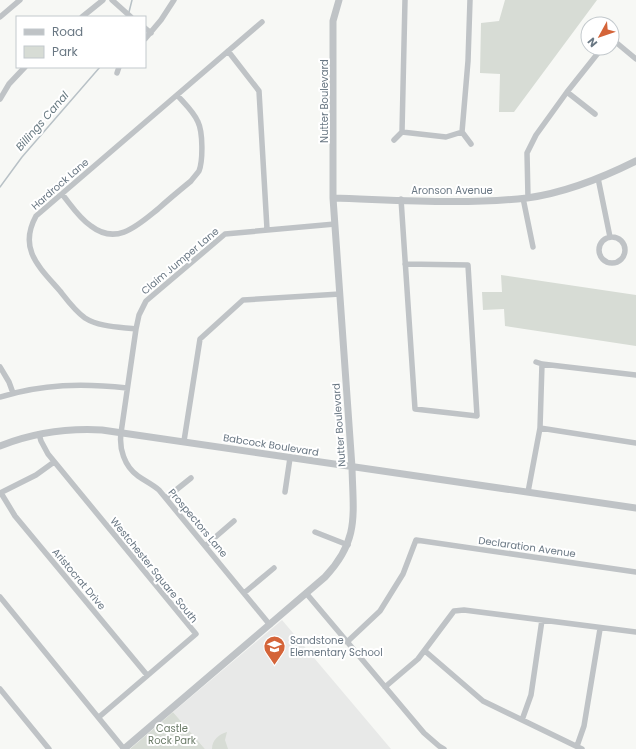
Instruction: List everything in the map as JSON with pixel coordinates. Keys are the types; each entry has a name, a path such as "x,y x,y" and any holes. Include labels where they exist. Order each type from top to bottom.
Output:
{"street":[{"path":"0,17 20,0"},
{"path":"83,16 103,0"},
{"path":"112,0 130,16"},
{"path":"146,38 174,0"},
{"name":"Nutter Boulevard","path":"124,749 306,594 333,569 342,558 348,545 354,521 352,467 334,198 334,21 339,0"},
{"path":"394,140 402,132 406,0"},
{"path":"470,0 468,61 462,132 471,144"},
{"name":"Hardrock Lane","path":"136,329 100,324 86,318 74,307 39,267 31,254 29,238 31,226 36,216 262,22"},
{"path":"146,29 151,33"},
{"path":"620,46 636,59"},
{"path":"228,51 259,91 267,229"},
{"path":"533,247 526,198 527,153 536,135 596,56"},
{"path":"0,99 9,84 24,68"},
{"path":"117,73 119,68"},
{"path":"567,92 595,114"},
{"path":"62,194 90,226 110,236 136,227 191,180 198,171 202,162 200,129 198,122 177,95"},
{"path":"402,132 446,137 462,132"},
{"name":"Aronson Avenue","path":"334,198 478,202 526,198 562,190 598,178 636,161"},
{"path":"598,178 610,237"},
{"path":"400,200 415,409 477,416 468,265 405,264"},
{"name":"Claim Jumper Lane","path":"121,433 136,329 139,315 146,301 225,234 335,224"},
{"path":"610,237 618,238 626,248 624,256 614,264 605,262 600,254 600,246 605,239 610,237"},
{"path":"184,441 200,339 243,300 340,294"},
{"path":"536,362 542,364 636,375"},
{"path":"528,492 540,428 542,364"},
{"path":"0,367 9,382 13,393"},
{"path":"0,397 13,393 68,384 97,384 127,388"},
{"path":"540,428 636,443"},
{"name":"Babcock Boulevard","path":"0,446 38,434 54,431 83,429 184,441 290,458 636,508"},
{"name":"Prospectors Lane","path":"121,433 121,449 129,467 137,475 153,485 166,498 270,624"},
{"name":"Westchester Square South","path":"38,434 44,448 54,462 196,634 99,717"},
{"path":"285,492 290,458"},
{"path":"0,493 36,475 54,462"},
{"path":"166,498 191,478"},
{"name":"Aristocrat Drive","path":"0,493 15,516 147,675"},
{"path":"205,546 234,521"},
{"path":"315,532 348,545"},
{"name":"Declaration Avenue","path":"347,642 380,611 403,574 416,540 636,572"},
{"path":"244,593 274,568"},
{"path":"306,594 424,734 444,749"},
{"path":"0,597 124,749"},
{"path":"385,687 418,659 454,611 464,610 636,632"},
{"path":"522,720 531,695 542,620"},
{"path":"425,651 483,701 579,748 600,628"},
{"path":"0,689 49,749"}],"shaded area":[{"name":"Sandstone Elementary School","path":"282,620 391,749 205,749 173,712"}],"green space":[{"path":"505,0 597,0 585,16 580,16 580,23 514,112 499,112 500,74 480,73 481,23 499,21"},
{"path":"501,275 636,295 636,346 505,326 504,309 483,310 482,292 502,292"},
{"name":"Castle Rock Park","path":"173,712 205,749 130,749"},
{"path":"227,732 225,740 228,749 212,749 216,738"}],"waterway":[{"name":"Billings Canal","path":"129,12 132,0"},
{"name":"Billings Canal","path":"0,187 22,157 99,68"}],"place":[{"name":"Sandstone Elementary School","path":"274,666"}]}
